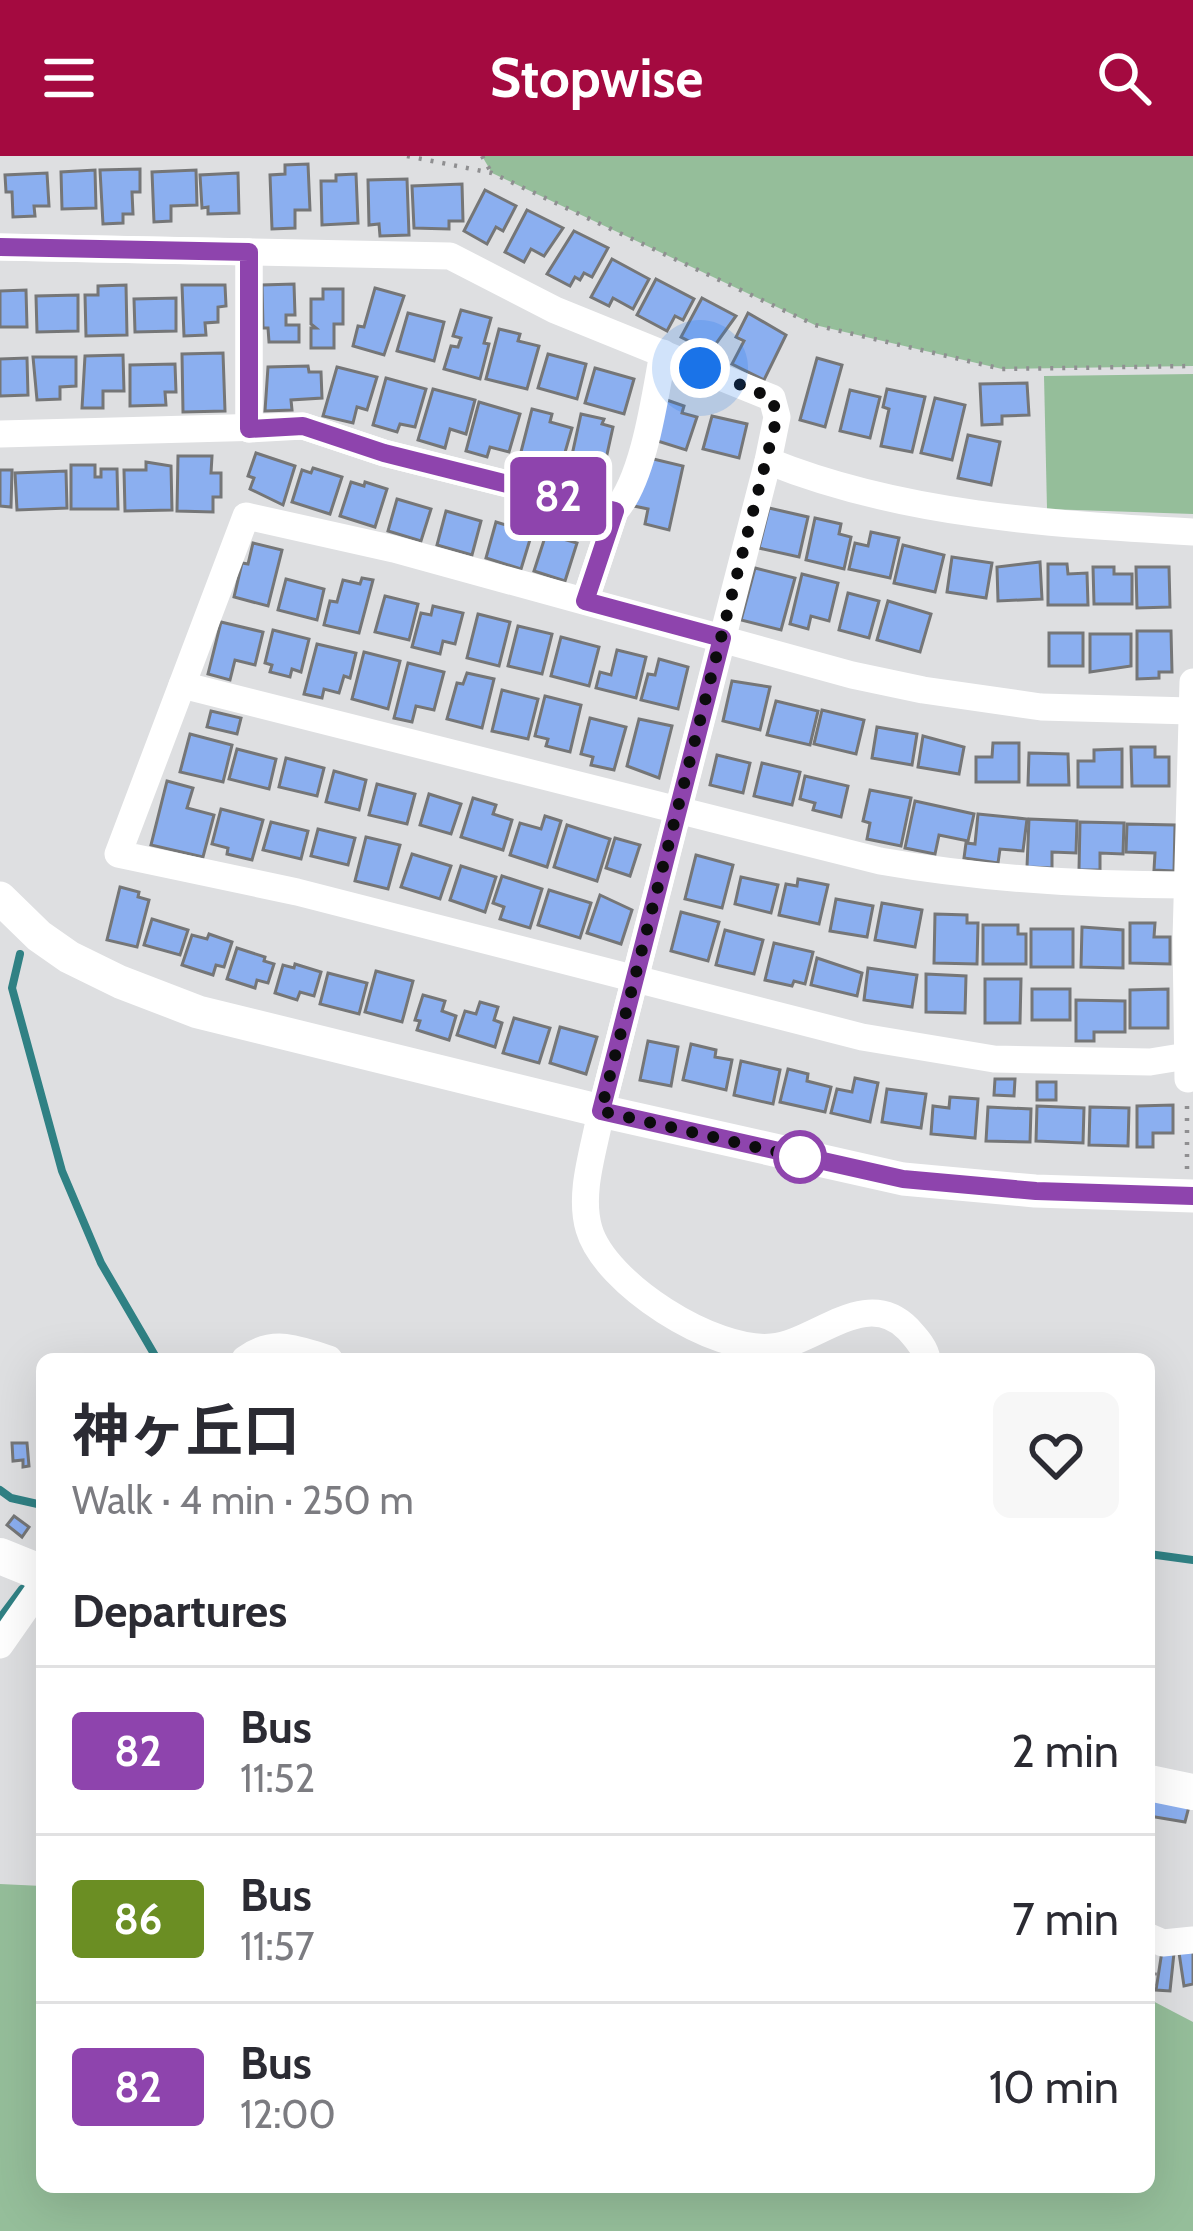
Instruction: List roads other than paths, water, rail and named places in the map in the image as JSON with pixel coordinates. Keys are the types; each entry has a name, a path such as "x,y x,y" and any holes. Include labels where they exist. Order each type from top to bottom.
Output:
{"main road":[{"path":"0,1556 36,1571"},
{"path":"1155,1785 1193,1792"}],"street":[{"path":"0,247 450,256 555,310 772,398 777,417 768,460 601,1111 586,1187 588,1228 612,1272 676,1318 736,1344 773,1347 874,1312 904,1324 926,1353"},
{"path":"249,252 249,429"},
{"path":"585,601 615,511 626,498 654,404 663,353"},
{"path":"0,434 303,426 384,453 615,511"},
{"path":"768,460 825,481 1038,524 1193,532"},
{"path":"1191,711 1041,707 923,690 852,675 394,549 246,516 118,854 297,892 862,1037 994,1059 1150,1062 1187,1068 1193,682"},
{"path":"182,685 880,861 950,873 1102,885 1188,885"},
{"path":"0,898 69,957 198,1012 903,1179 1036,1191 1193,1196"},
{"path":"255,1353 281,1346 307,1353"},
{"path":"0,1645 36,1594"},
{"path":"1156,1940 1193,1940"}],"waterway":[{"path":"20,954 12,988 62,1171 101,1263 154,1353"},
{"path":"0,1490 36,1504"},
{"path":"1155,1555 1193,1560"},
{"path":"0,1618 22,1589"}]}
